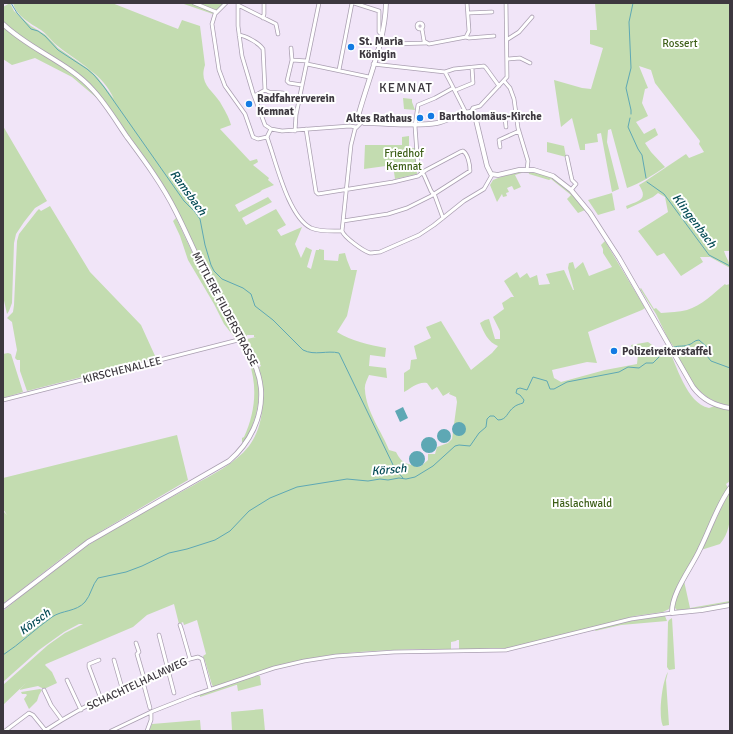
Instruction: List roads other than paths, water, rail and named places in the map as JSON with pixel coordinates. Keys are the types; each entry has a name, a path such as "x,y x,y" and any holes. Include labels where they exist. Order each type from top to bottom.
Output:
{"main road":[{"path":"386,3 382,35 359,113 359,118 362,122 415,125 439,123 468,113 474,115 476,120 487,166 492,175 527,170 568,181 572,190 580,199 619,258 689,380 699,394 714,404 730,408"},
{"name":"MITTLERE FILDERSTRASSE","path":"3,24 28,44 78,76 99,97 169,199 206,276 258,370 261,398 260,411 255,427 246,443 229,461 88,542 3,607"},
{"path":"730,488 722,501 695,560 679,588 672,606 672,613 730,605"}],"street":[{"path":"194,3 216,12"},
{"path":"226,3 216,12 212,21 212,29 222,78 244,112 253,137 267,137"},
{"path":"263,18 264,3"},
{"path":"295,131 302,85 319,3"},
{"path":"339,70 353,3 379,10 380,32 382,35"},
{"path":"466,37 469,31 467,3"},
{"path":"445,72 468,113 473,108 480,106 500,86 508,75 506,3"},
{"path":"238,4 276,24 278,34"},
{"path":"238,4 239,35 245,66 263,122 271,129 278,131 352,126 356,128"},
{"path":"468,13 492,12"},
{"path":"508,39 518,32 532,17"},
{"path":"422,29 426,43"},
{"path":"239,35 248,38 263,48 265,90"},
{"path":"380,42 389,44 430,44 466,37 494,36"},
{"path":"291,48 292,60 288,82 302,85"},
{"path":"508,59 520,58 530,63"},
{"path":"292,60 307,62 369,77"},
{"path":"374,64 445,72 453,69 486,67 500,86"},
{"path":"444,218 434,194 418,168 415,125 418,105 454,89 473,83 472,68"},
{"path":"504,81 510,88 512,94 519,131 528,160 527,170"},
{"path":"254,96 265,90 269,92 283,93"},
{"path":"506,127 505,118 516,116"},
{"path":"362,122 356,128 351,145 342,231 345,237 365,251 375,253 419,235 444,218 464,201 484,189 492,175"},
{"path":"271,129 267,137 288,196 298,216 305,224 313,229 342,231"},
{"path":"306,130 316,193 320,194 418,176 425,170 464,151 467,158 470,171 415,205 394,212 343,221"},
{"path":"500,146 499,140 519,131"},
{"path":"567,157 568,181 576,184 572,190"},
{"name":"KIRSCHENALLEE","path":"3,400 242,339"},
{"path":"111,731 151,710 210,689 280,666 322,657 408,651 504,650 628,619 672,613"},
{"path":"180,625 190,659"},
{"path":"159,635 174,692"},
{"path":"136,643 139,652 137,654 144,678 143,682 151,710 151,720 147,731"},
{"name":"SCHACHTELHALMWEG","path":"46,731 62,720 122,688 190,659 198,657 202,659 210,689"},
{"path":"99,660 89,664 89,667 100,699"},
{"path":"114,660 122,688"},
{"path":"67,680 81,710"},
{"path":"44,690 51,705 62,720"},
{"path":"5,731 31,713 46,731"}],"water":[{"path":"403,407 408,418 400,422 395,411"},
{"path":"456,422 462,422 466,426 466,432 462,436 456,436 452,432 452,426"},
{"path":"441,429 447,429 451,433 451,439 447,443 441,443 437,439 437,433"},
{"path":"429,437 436,442 437,445 432,452 429,453 422,448 421,445 426,438"},
{"path":"417,451 424,456 425,459 420,466 417,467 410,462 409,459 414,452"}],"waterway":[{"name":"Ramsbach","path":"11,3 17,13 31,29 38,31 58,50 87,69 104,87 184,201 200,219 205,245 214,271 222,279 243,288 251,294 255,306 273,320 303,350 312,353 339,353 395,469 403,478"},
{"name":"Klingenbach","path":"631,114 626,88 631,68 629,22 633,3"},
{"name":"Klingenbach","path":"630,118 628,127 642,155 646,178"},
{"name":"Klingenbach","path":"647,182 664,194 709,255 730,266"},
{"name":"Körsch","path":"672,348 686,346 699,340 707,347 707,356 711,361 730,368"},
{"name":"Körsch","path":"3,655 52,617 77,608 85,602 98,578 126,572 169,553 215,540 230,531 249,511 270,498 297,487 347,479 368,481 380,479 406,479 415,477 433,466 455,446 470,446 479,433 486,427 487,419 490,416 494,416 498,420 501,420 515,406 523,403 524,400 516,393 517,389 520,388 527,390 533,377 547,381 550,389 554,389 567,382 619,372 628,367 639,368 646,363 653,363 669,349"}],"place":[{"name":"St. Maria Königin","path":"351,47"},
{"name":"Radfahrerverein Kemnat","path":"249,104"},
{"name":"Bartholomäus-Kirche","path":"431,116"},
{"name":"Altes Rathaus","path":"420,118"},
{"name":"Polizeireiterstaffel","path":"614,351"}],"district":[{"name":"KEMNAT","path":"406,88"}],"park label":[{"name":"Rossert","path":"680,43"},
{"name":"Friedhof Kemnat","path":"404,159"},
{"name":"Häslachwald","path":"582,503"}]}
